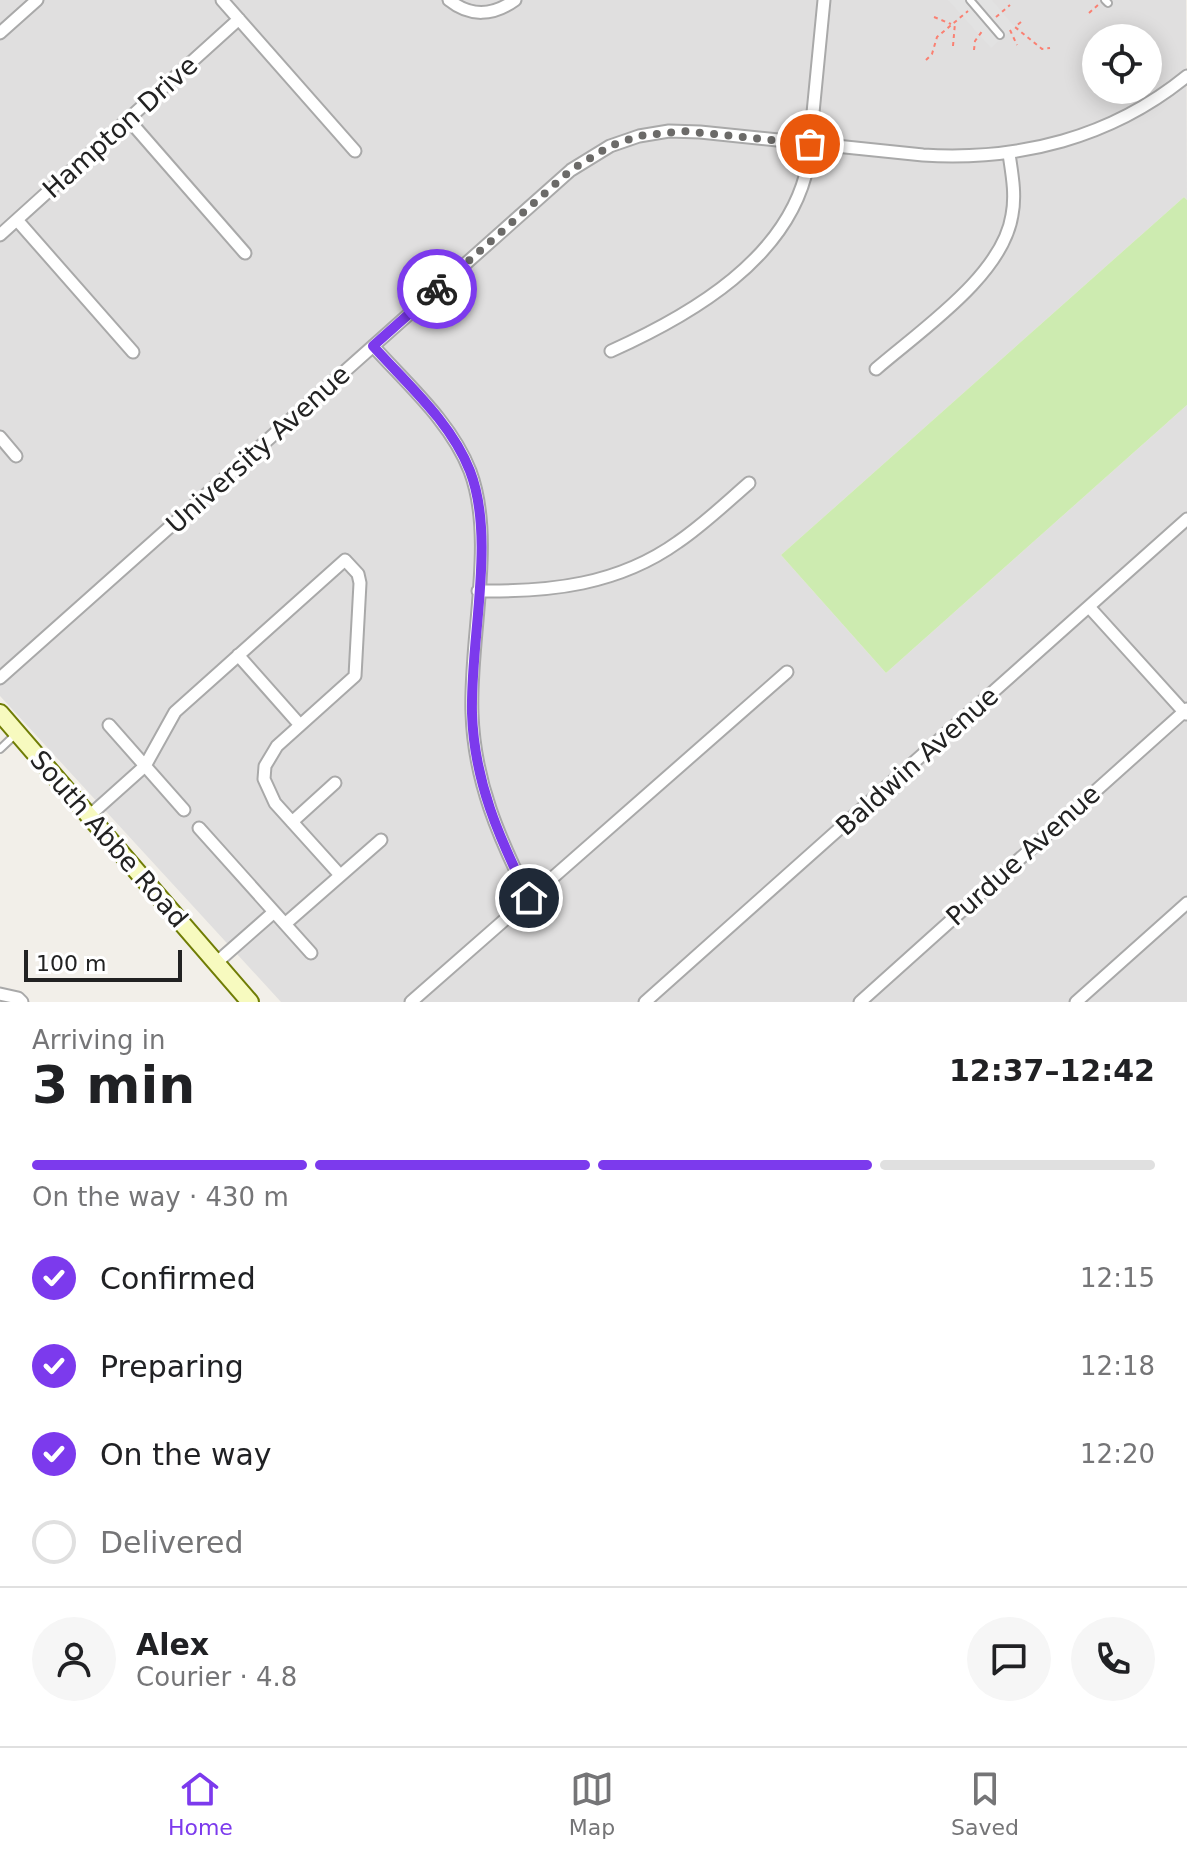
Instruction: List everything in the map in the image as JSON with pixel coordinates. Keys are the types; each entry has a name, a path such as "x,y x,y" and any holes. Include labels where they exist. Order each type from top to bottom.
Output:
{"street":[{"path":"0,33 37,0"},
{"path":"222,0 355,151"},
{"path":"449,0 466,11 479,13 495,11 514,0"},
{"path":"611,351 671,321 705,299 768,245 785,225 805,177 824,0"},
{"name":"Hampton Drive","path":"0,235 239,19"},
{"name":"University Avenue","path":"0,678 571,170 610,146 639,136 684,131 939,156 1009,154 1055,144 1099,129 1154,100 1187,76"},
{"path":"128,119 245,253"},
{"path":"876,369 976,282 995,260 1005,243 1013,214 1009,154"},
{"path":"17,220 133,352"},
{"path":"373,346 448,430 469,469 480,513 472,713 478,771 495,827 529,898"},
{"path":"0,437 16,456"},
{"path":"478,591 543,591 614,575 679,542 749,483"},
{"name":"Baldwin Avenue","path":"645,1002 1187,519"},
{"path":"89,816 145,766 175,712 345,560 358,574 360,599 355,676 269,755 264,779 270,795 340,875"},
{"path":"1090,608 1186,712"},
{"path":"238,655 300,725"},
{"path":"411,1002 787,672"},
{"name":"Purdue Avenue","path":"860,1002 1186,712"},
{"name":"South Abbe Road","path":"0,713 250,1002"},
{"path":"109,725 184,810"},
{"path":"292,822 335,783"},
{"path":"199,828 311,953"},
{"path":"285,924 381,840"},
{"path":"1076,1002 1187,903"},
{"path":"216,963 274,912"},
{"path":"0,994 22,1002"}],"lane":[{"path":"972,1 1000,35"},
{"path":"0,749 17,733"}],"path":[{"path":"1002,12 1010,5"},
{"path":"1089,13 1093,9"},
{"path":"926,60 932,54 934,38 962,16"},
{"path":"934,17 953,23"},
{"path":"1021,22 1015,27 1042,49 1050,48"},
{"path":"953,23 953,46"},
{"path":"1010,30 1017,45"},
{"path":"974,50 978,34"},
{"path":"1030,40 1034,36"}],"shaded area":[{"path":"0,0 1186,0 1187,200 1184,197 781,555 886,673 1187,405 1187,1002 281,1002 0,696"},
{"path":"948,0 992,0 1015,27 991,48"}],"green space":[{"path":"1184,197 1187,200 1187,405 886,673 781,555"}],"way so far":[{"path":"437,289 571,170 610,146 639,136 669,131 810,144"}],"route":[{"path":"437,289 373,346 448,430 474,484 481,528 472,683 474,742 485,799 529,898"}]}
